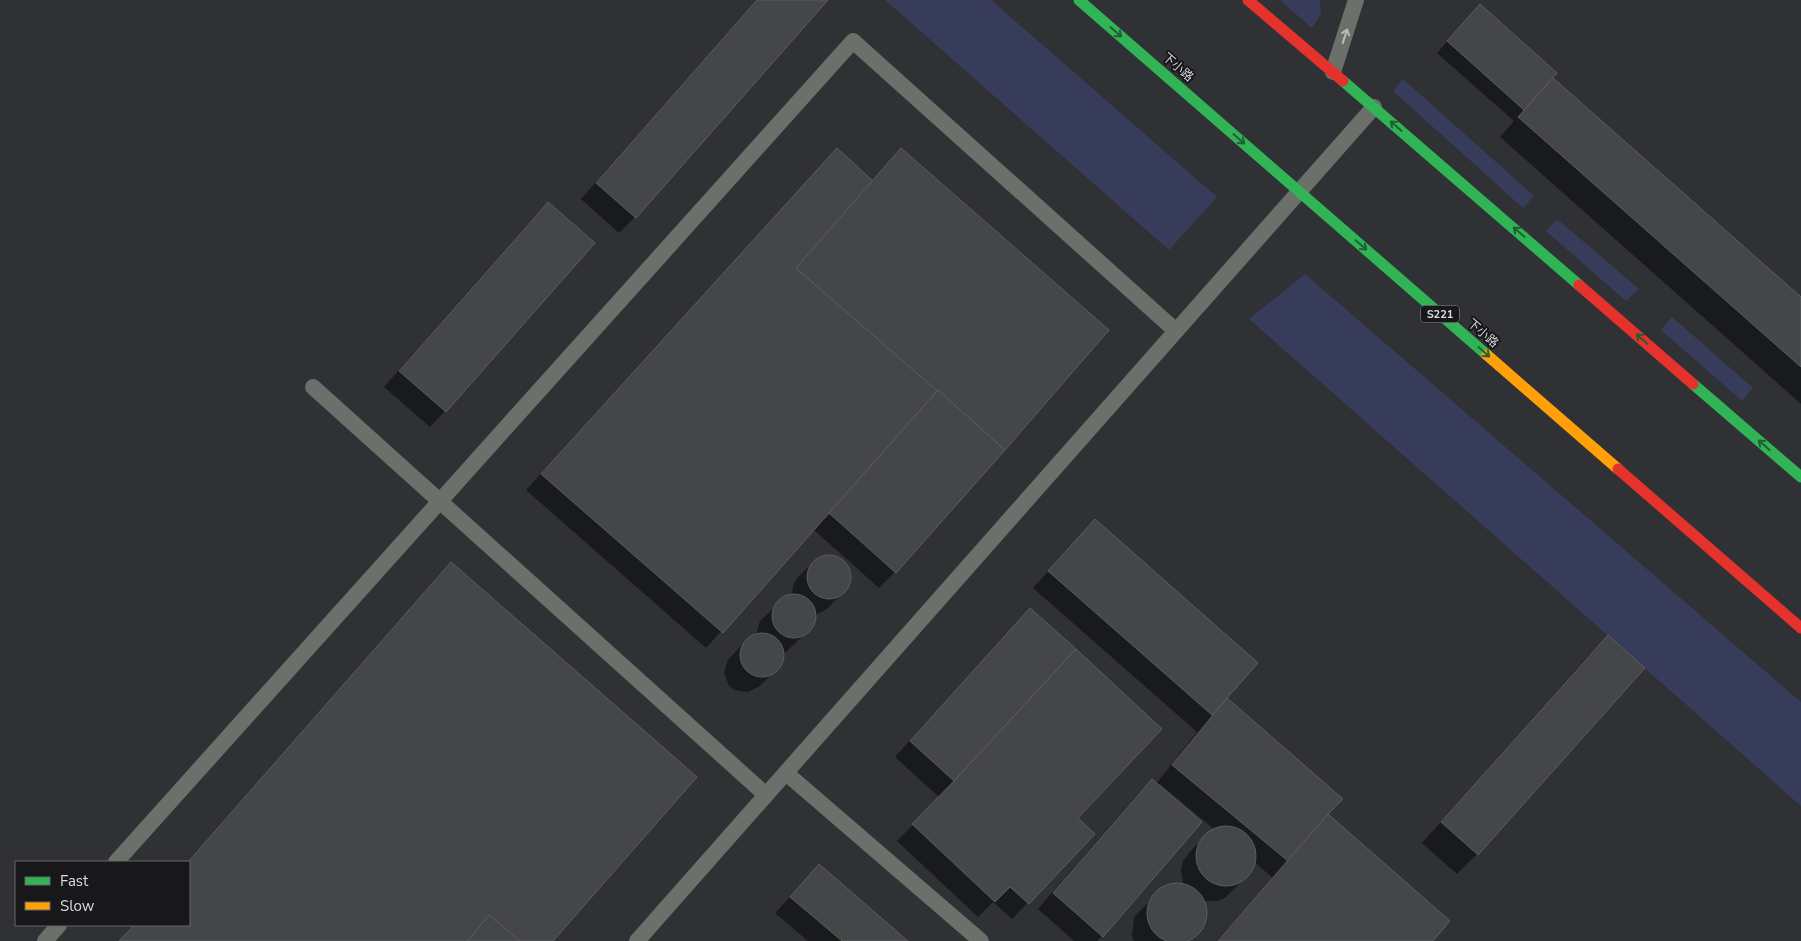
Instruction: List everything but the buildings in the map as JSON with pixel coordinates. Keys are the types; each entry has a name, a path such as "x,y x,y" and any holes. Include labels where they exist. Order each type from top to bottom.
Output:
{"main road":[{"name":"下小路","path":"1079,0 1801,628"},
{"path":"1248,0 1374,106 1801,477"}],"lane":[{"path":"1333,72 1356,0"},
{"path":"117,861 853,40 1176,331"},
{"path":"637,941 1374,106"},
{"path":"312,387 766,795"},
{"path":"786,773 981,941"},
{"path":"45,941 59,926"}],"shaded area":[{"path":"885,0 991,0 1217,197 1169,250"},
{"path":"1280,0 1320,0 1321,14 1312,28"},
{"path":"1403,79 1534,196 1523,208 1393,91"},
{"path":"1557,219 1639,289 1626,301 1546,231"},
{"path":"1305,274 1801,702 1801,806 1249,319"},
{"path":"1672,317 1753,388 1742,401 1661,330"}],"traffic: fast":[{"path":"1079,0 1487,355"},
{"path":"1343,81 1579,285"},
{"path":"1693,384 1801,477"}],"traffic: slow":[{"path":"1487,355 1618,469"}],"traffic: jam":[{"path":"1248,0 1343,81"},
{"path":"1579,285 1693,384"},
{"path":"1618,469 1801,628"}]}
